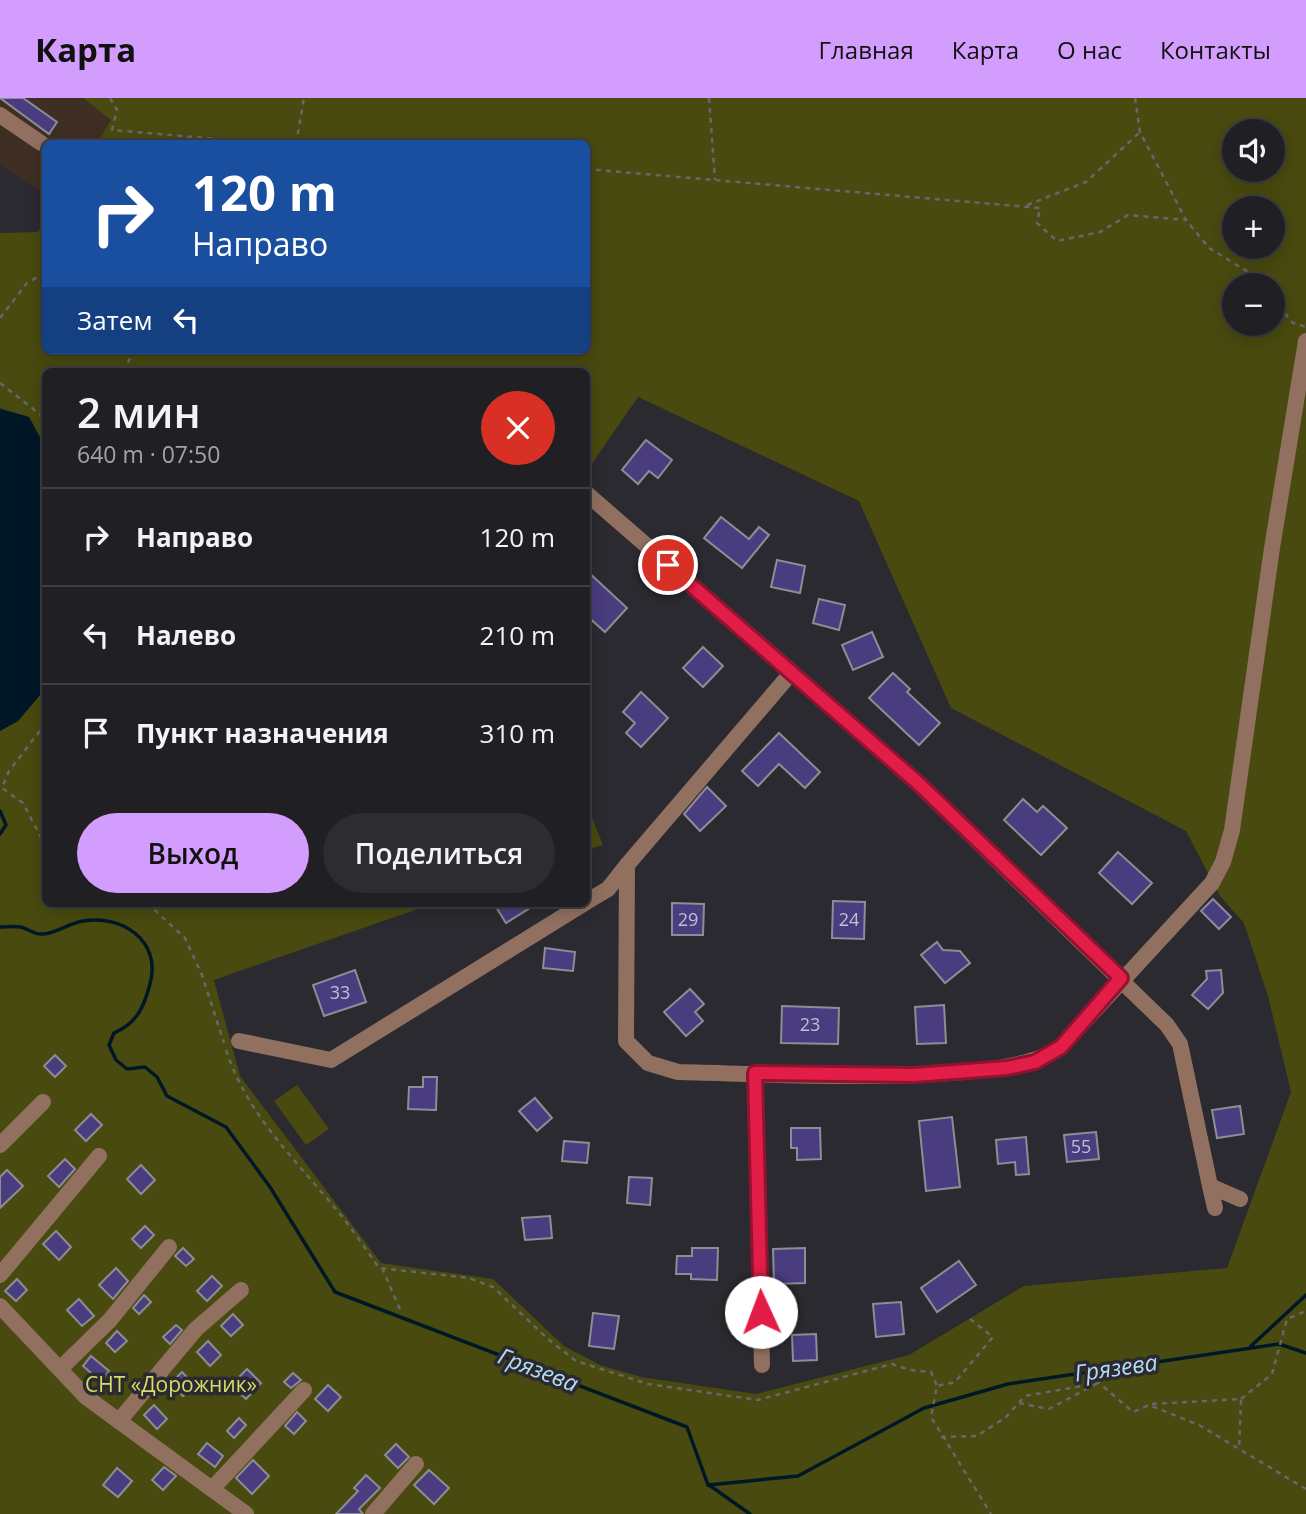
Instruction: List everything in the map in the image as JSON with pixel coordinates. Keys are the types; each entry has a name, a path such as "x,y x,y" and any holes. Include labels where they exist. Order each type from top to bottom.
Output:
{"street":[{"path":"0,115 41,143"},
{"path":"627,865 626,1041 648,1063 678,1072 914,1075 1007,1068 1035,1062 1061,1047 1121,978 1212,883 1223,862 1231,830 1296,387 1306,341"},
{"path":"590,496 918,783 1167,1025 1180,1044 1215,1208"},
{"path":"590,899 608,889 792,672"},
{"path":"239,1041 331,1060 577,907"},
{"path":"755,1073 762,1365"},
{"path":"0,1145 43,1102"},
{"path":"0,1275 99,1156"},
{"path":"1210,1186 1240,1199"},
{"path":"60,1369 110,1320 169,1247"},
{"path":"119,1421 196,1329 241,1290"},
{"path":"0,1306 86,1397 246,1514"},
{"path":"212,1489 304,1390"},
{"path":"373,1514 416,1464"}],"path":[{"path":"110,98 117,110 112,130 233,140"},
{"path":"297,140 304,98"},
{"path":"709,98 715,180"},
{"path":"1135,98 1140,132 1186,220 1209,248 1250,273"},
{"path":"1025,206 1086,182 1140,132"},
{"path":"179,140 180,135"},
{"path":"590,169 1040,208 1037,223 1057,241 1100,232 1128,215 1186,220"},
{"path":"0,318 27,283 42,274"},
{"path":"1285,313 1293,323 1306,327"},
{"path":"0,383 42,416"},
{"path":"42,728 9,771 2,788 23,803 42,839"},
{"path":"155,907 185,939 202,975 245,1097 263,1125 382,1268 402,1314"},
{"path":"382,1268 469,1278 494,1287 548,1339 576,1361 648,1384 758,1400 892,1364 931,1372 937,1386 931,1417 991,1514"},
{"path":"1099,1383 1133,1412 1149,1405 1241,1399 1272,1374 1287,1319 1306,1311"},
{"path":"937,1386 955,1382 993,1337 971,1319"},
{"path":"941,1437 977,1436 1006,1417 1024,1396 1099,1383"},
{"path":"1018,1403 1049,1409 1099,1383"},
{"path":"1239,1450 1241,1399"},
{"path":"1149,1405 1199,1425 1306,1489"}],"shaded area":[{"path":"0,98 83,98 112,120 99,140 42,140 42,193 0,165"}],"green space":[{"name":"СНТ «Дорожник»","path":"83,98 1306,98 1306,1514 0,1514 0,731 18,721 42,693 42,907 424,907 214,980 240,1076 381,1263 493,1279 564,1346 600,1365 641,1377 756,1394 909,1355 1024,1286 1227,1268 1291,1092 1268,996 1244,923 1220,896 1186,831 951,708 859,501 638,397 590,466 590,368 42,368 42,442 29,417 0,408 0,233 38,232 42,226 42,354 590,354 590,140 99,140 111,120"},
{"path":"590,813 603,845 590,849"},
{"path":"297,1085 329,1129 306,1145 274,1101"}],"water":[{"path":"0,409 29,417 42,441 42,693 18,721 0,731"}],"building":[{"path":"0,98 23,98 57,122 49,134"},
{"path":"646,440 672,460 658,478 649,471 638,484 622,470"},
{"path":"721,517 749,539 759,527 769,535 742,568 704,538"},
{"path":"777,560 805,566 800,593 771,587"},
{"path":"590,574 627,608 605,632 590,619"},
{"path":"819,599 845,605 839,630 813,623"},
{"path":"872,632 883,657 853,670 842,645"},
{"path":"703,647 723,666 703,687 683,668"},
{"path":"893,673 910,689 907,692 940,723 919,745 869,698"},
{"path":"641,692 668,718 641,747 626,733 635,723 623,712"},
{"path":"779,733 820,772 805,788 779,764 758,786 742,771"},
{"path":"707,787 726,806 700,831 684,814"},
{"path":"1023,799 1037,812 1043,806 1067,828 1041,855 1004,820"},
{"path":"1118,852 1152,883 1132,904 1099,873"},
{"path":"1213,899 1231,917 1219,929 1201,911"},
{"path":"833,901 865,902 864,939 832,938"},
{"path":"672,903 704,904 703,935 672,935"},
{"path":"496,907 532,907 506,923"},
{"path":"937,942 943,950 960,951 970,963 945,983 921,955"},
{"path":"545,948 575,952 573,971 543,968"},
{"path":"355,970 366,1002 324,1016 313,985"},
{"path":"1221,970 1223,993 1208,1009 1192,995 1207,979 1206,971"},
{"path":"690,989 704,1004 695,1012 703,1021 686,1036 664,1012"},
{"path":"944,1005 946,1043 917,1044 915,1007"},
{"path":"782,1006 839,1008 838,1044 781,1043"},
{"path":"55,1055 66,1066 55,1077 44,1066"},
{"path":"423,1077 437,1077 436,1110 408,1109 409,1087 423,1087"},
{"path":"535,1098 552,1118 537,1131 519,1111"},
{"path":"1240,1106 1244,1134 1217,1138 1212,1110"},
{"path":"91,1114 102,1125 86,1141 75,1130"},
{"path":"952,1117 960,1187 926,1191 919,1121"},
{"path":"791,1128 820,1128 821,1159 797,1160 797,1148 791,1148"},
{"path":"1096,1132 1099,1159 1067,1162 1064,1135"},
{"path":"1026,1137 1029,1174 1016,1175 1015,1162 998,1164 996,1140"},
{"path":"564,1141 589,1143 587,1163 562,1161"},
{"path":"65,1159 75,1169 59,1187 48,1176"},
{"path":"141,1165 155,1180 141,1194 127,1179"},
{"path":"7,1170 23,1186 0,1208 0,1177"},
{"path":"629,1177 652,1178 650,1205 627,1203"},
{"path":"550,1216 552,1238 525,1240 522,1218"},
{"path":"145,1226 154,1235 141,1248 132,1239"},
{"path":"56,1231 71,1247 59,1260 43,1244"},
{"path":"183,1248 194,1259 186,1266 175,1256"},
{"path":"692,1248 718,1248 717,1280 691,1279 691,1274 676,1274 677,1256 692,1256"},
{"path":"805,1248 805,1283 774,1284 773,1249"},
{"path":"959,1261 976,1285 937,1312 921,1288"},
{"path":"116,1268 128,1281 113,1299 99,1285"},
{"path":"212,1276 222,1286 207,1301 197,1291"},
{"path":"17,1279 27,1290 16,1301 5,1291"},
{"path":"144,1295 151,1302 139,1314 133,1308"},
{"path":"79,1299 94,1316 82,1326 67,1310"},
{"path":"901,1302 904,1334 876,1337 873,1304"},
{"path":"593,1313 619,1316 614,1349 589,1346"},
{"path":"233,1314 243,1325 231,1336 221,1326"},
{"path":"176,1325 182,1330 170,1344 163,1337"},
{"path":"117,1331 127,1341 115,1352 106,1343"},
{"path":"816,1334 817,1360 793,1361 792,1335"},
{"path":"208,1341 221,1355 210,1366 197,1352"},
{"path":"91,1356 109,1371 101,1382 83,1366"},
{"path":"247,1369 261,1383 246,1399 231,1385"},
{"path":"182,1372 194,1385 183,1396 171,1383"},
{"path":"293,1373 301,1380 291,1388 284,1382"},
{"path":"328,1385 341,1397 328,1411 315,1399"},
{"path":"154,1405 167,1419 157,1429 144,1415"},
{"path":"297,1412 306,1421 294,1434 285,1426"},
{"path":"239,1418 246,1425 234,1438 227,1431"},
{"path":"207,1443 223,1456 215,1467 198,1454"},
{"path":"396,1444 409,1457 398,1468 385,1455"},
{"path":"253,1460 269,1476 252,1494 236,1478"},
{"path":"164,1467 176,1476 163,1490 152,1480"},
{"path":"117,1468 132,1481 118,1497 103,1485"},
{"path":"429,1470 449,1488 434,1504 414,1485"},
{"path":"366,1475 380,1488 359,1509 363,1514 336,1514 358,1491 354,1488"}],"waterway":[{"name":"Грязева","path":"0,811 6,825 0,834"},
{"name":"Грязева","path":"0,927 21,927 42,934 78,922 98,920 112,922 136,934 150,955 150,984 145,1000 134,1019 114,1033 109,1045 116,1060 127,1069 145,1067 157,1077 167,1096 226,1127 270,1187 335,1292 687,1427 708,1485 798,1476 924,1408 1008,1384 1279,1344 1306,1353"},
{"path":"1251,1346 1306,1295"},
{"path":"709,1485 750,1514"}],"route":[{"path":"668,565 918,783 1121,978 1061,1047 1050,1056 1035,1062 1007,1068 914,1075 755,1073 761,1312"}]}
